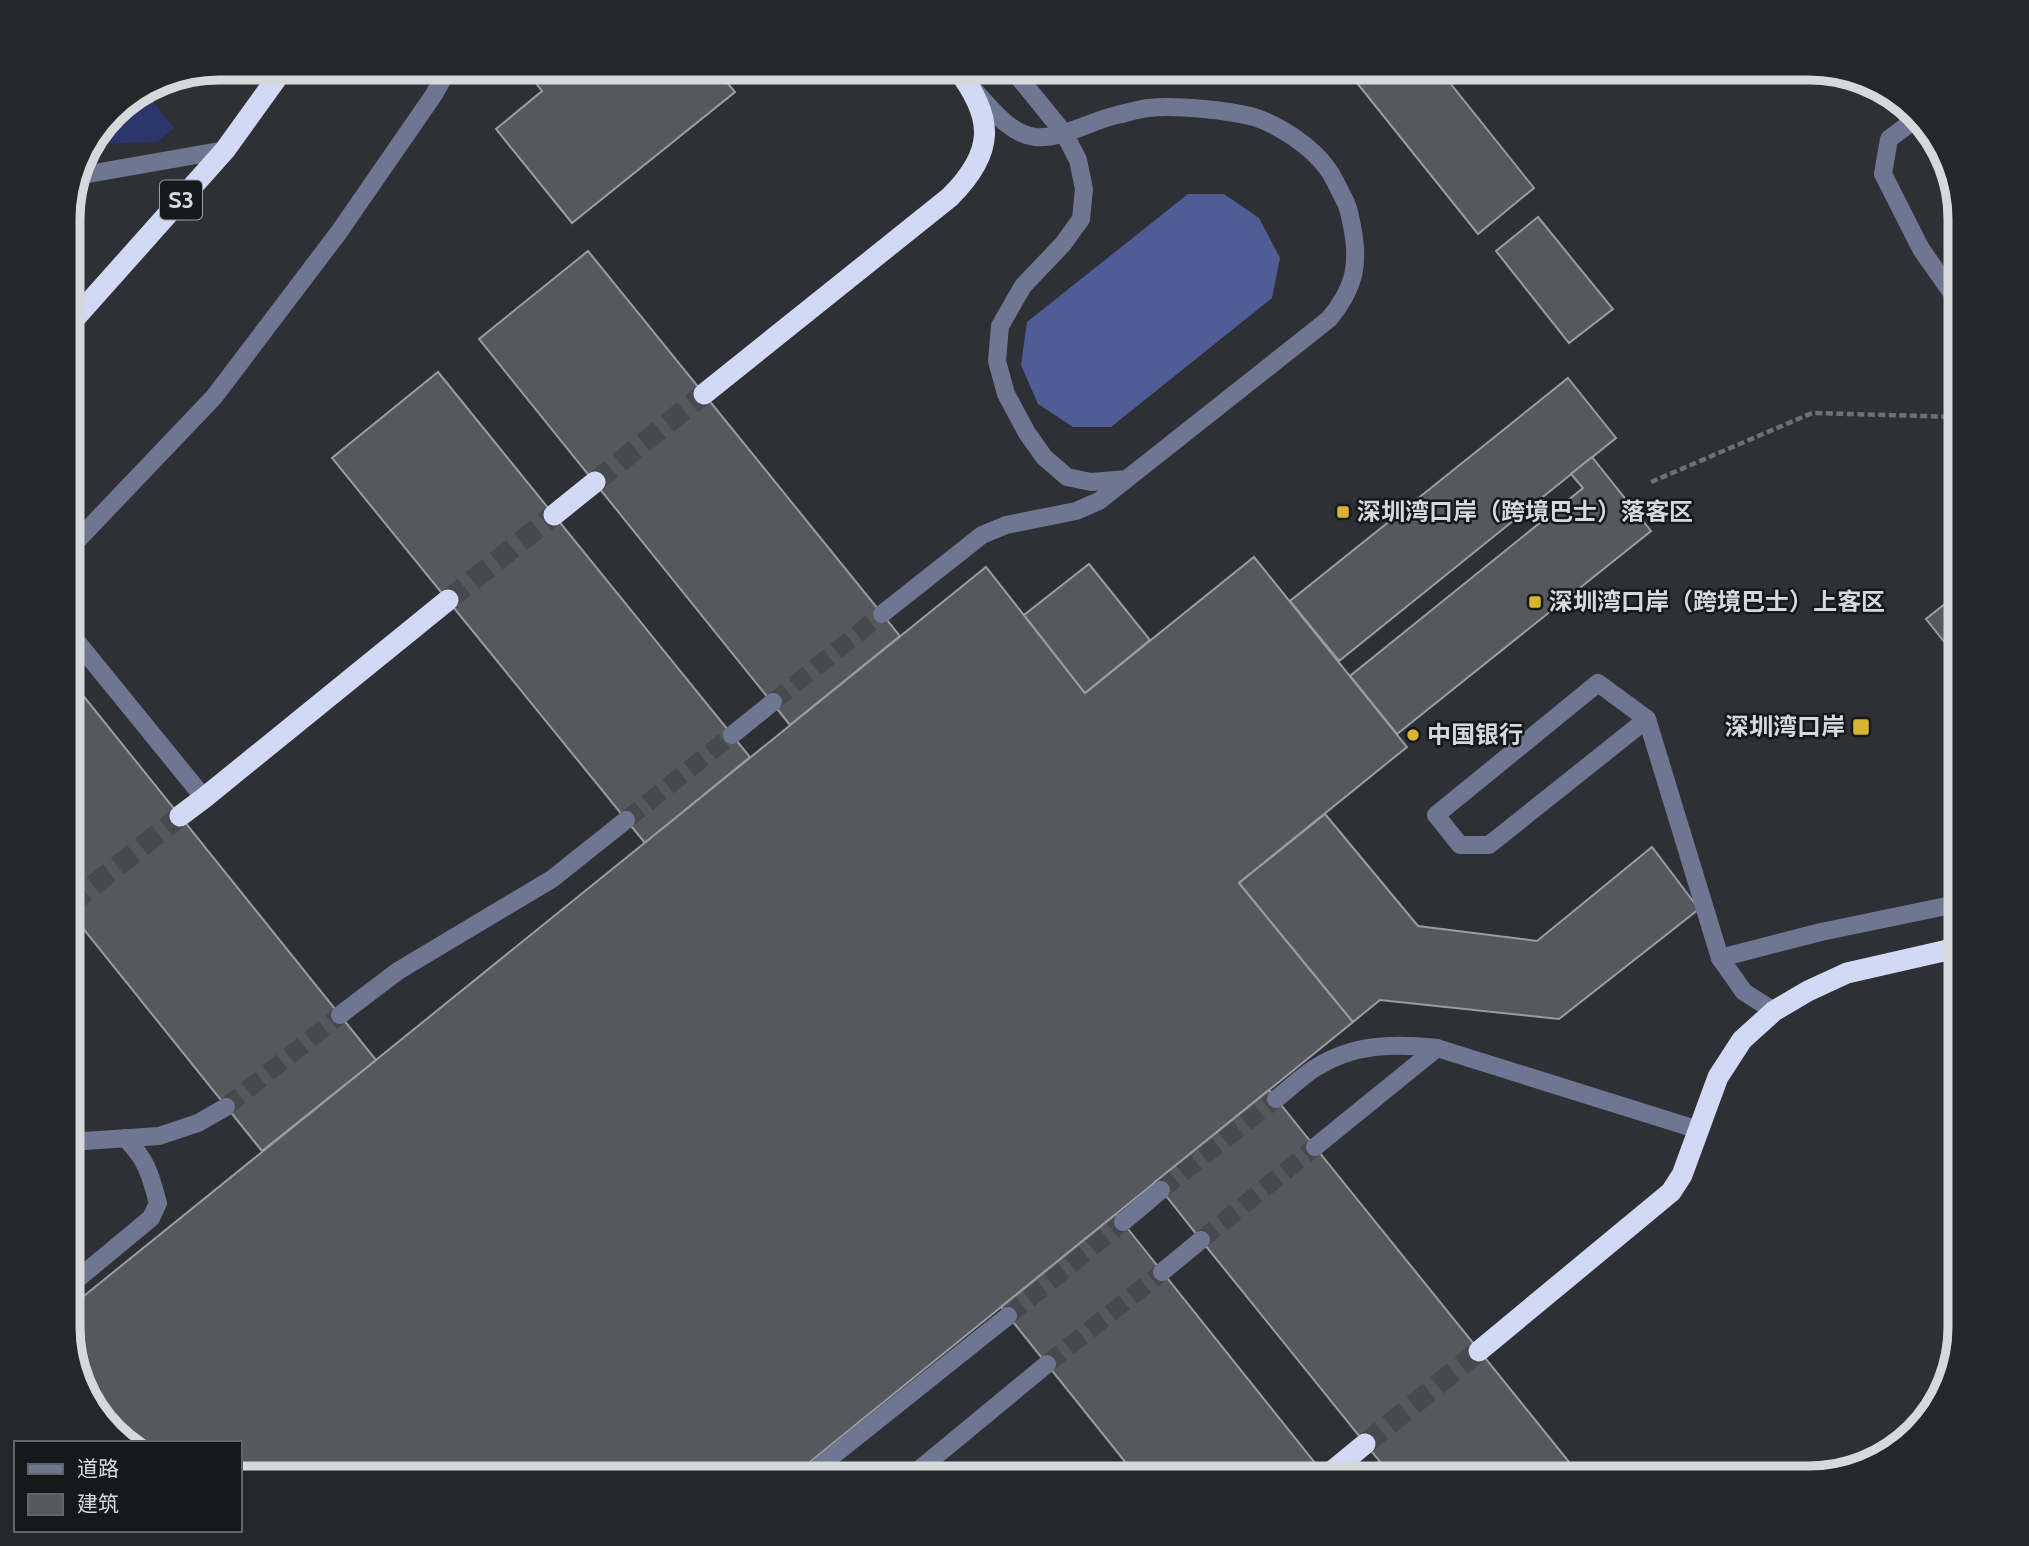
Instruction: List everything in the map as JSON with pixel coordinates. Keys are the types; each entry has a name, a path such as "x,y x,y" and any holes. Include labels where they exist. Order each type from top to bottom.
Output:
{"highway":[{"name":"S3","path":"81,312 225,150 275,81"},
{"path":"704,394 964,183 975,167 984,143 985,120 976,97 965,81"},
{"path":"554,515 595,482"},
{"path":"180,816 448,600"},
{"path":"1479,1350 1671,1192 1682,1175 1718,1077 1742,1040 1774,1011 1808,990 1847,974 1948,950"},
{"path":"1338,1466 1365,1444"}],"street":[{"path":"1021,80 1064,133 1078,160 1084,189 1081,219 1063,244 1023,286 1000,326 997,361 1006,394 1027,433 1044,457 1067,477 1091,482 1127,479"},
{"path":"81,536 214,397 339,232 442,81"},
{"path":"881,614 982,535 1006,525 1076,510 1098,501 1329,320 1345,300 1354,272 1356,244 1348,206 1327,168 1295,137 1254,118 1194,108 1148,108 1113,116 1064,133 1045,137 1032,136 1019,132 1005,122 966,81"},
{"path":"1910,123 1889,139 1883,174 1921,249 1948,287"},
{"path":"88,174 225,150"},
{"path":"81,647 204,798"},
{"path":"1647,719 1489,845 1460,845 1436,815 1598,683 1647,719 1720,958 1744,992 1774,1011"},
{"path":"732,735 773,702"},
{"path":"340,1015 398,971 552,879 626,820"},
{"path":"1720,958 1821,932 1948,906"},
{"path":"1276,1099 1315,1068 1346,1052 1380,1045 1409,1045 1437,1048 1699,1130"},
{"path":"1315,1147 1437,1048"},
{"path":"81,1141 159,1136 198,1123 226,1107"},
{"path":"81,1272 151,1218 158,1203 140,1152 125,1138"},
{"path":"1123,1222 1161,1191"},
{"path":"1162,1272 1201,1240"},
{"path":"820,1466 1008,1316"},
{"path":"924,1466 1047,1364"}],"path":[{"path":"1651,482 1812,413 1948,416"}],"shaded area":[{"path":"150,99 174,128 157,142 103,144 121,121"},
{"path":"1188,194 1224,194 1259,218 1280,258 1272,298 1111,427 1073,427 1038,404 1021,365 1027,322"}],"building":[{"path":"1355,80 1448,80 1534,188 1478,234"},
{"path":"534,81 726,81 735,92 572,223 496,129 542,91"},
{"path":"1538,217 1613,309 1569,343 1496,251"},
{"path":"588,251 900,636 790,725 479,339"},
{"path":"438,372 750,757 645,843 332,458"},
{"path":"1568,378 1616,438 1339,661 1290,601"},
{"path":"1592,457 1651,531 1397,734 1350,676 1583,488 1571,474"},
{"path":"1254,557 1407,747 1239,883 1353,1022 805,1466 242,1466 242,1441 141,1441 109,1411 91,1380 85,1363 81,1336 81,1298 986,567 1085,693"},
{"path":"1089,564 1150,640 1085,693 1024,615"},
{"path":"1948,601 1948,647 1926,619"},
{"path":"81,693 376,1060 262,1151 81,926"},
{"path":"1325,814 1418,926 1537,941 1652,847 1699,909 1559,1019 1380,1000 1353,1022 1239,883"},
{"path":"1269,1090 1572,1466 1383,1466 1155,1182"},
{"path":"1116,1214 1317,1466 1128,1466 1001,1307"}],"tunnel":[{"path":"595,482 704,394"},
{"path":"448,600 554,515"},
{"path":"773,702 882,614"},
{"path":"626,820 732,735"},
{"path":"81,895 180,816"},
{"path":"226,1107 340,1015"},
{"path":"1161,1190 1276,1099"},
{"path":"1201,1240 1315,1147"},
{"path":"1008,1316 1123,1222"},
{"path":"1047,1364 1162,1272"},
{"path":"1365,1444 1479,1351"}],"place":[{"name":"深圳湾口岸（跨境巴士）落客区","path":"1343,512"},
{"name":"深圳湾口岸（跨境巴士）上客区","path":"1535,602"},
{"name":"深圳湾口岸","path":"1861,727"},
{"name":"中国银行","path":"1413,735"}]}
